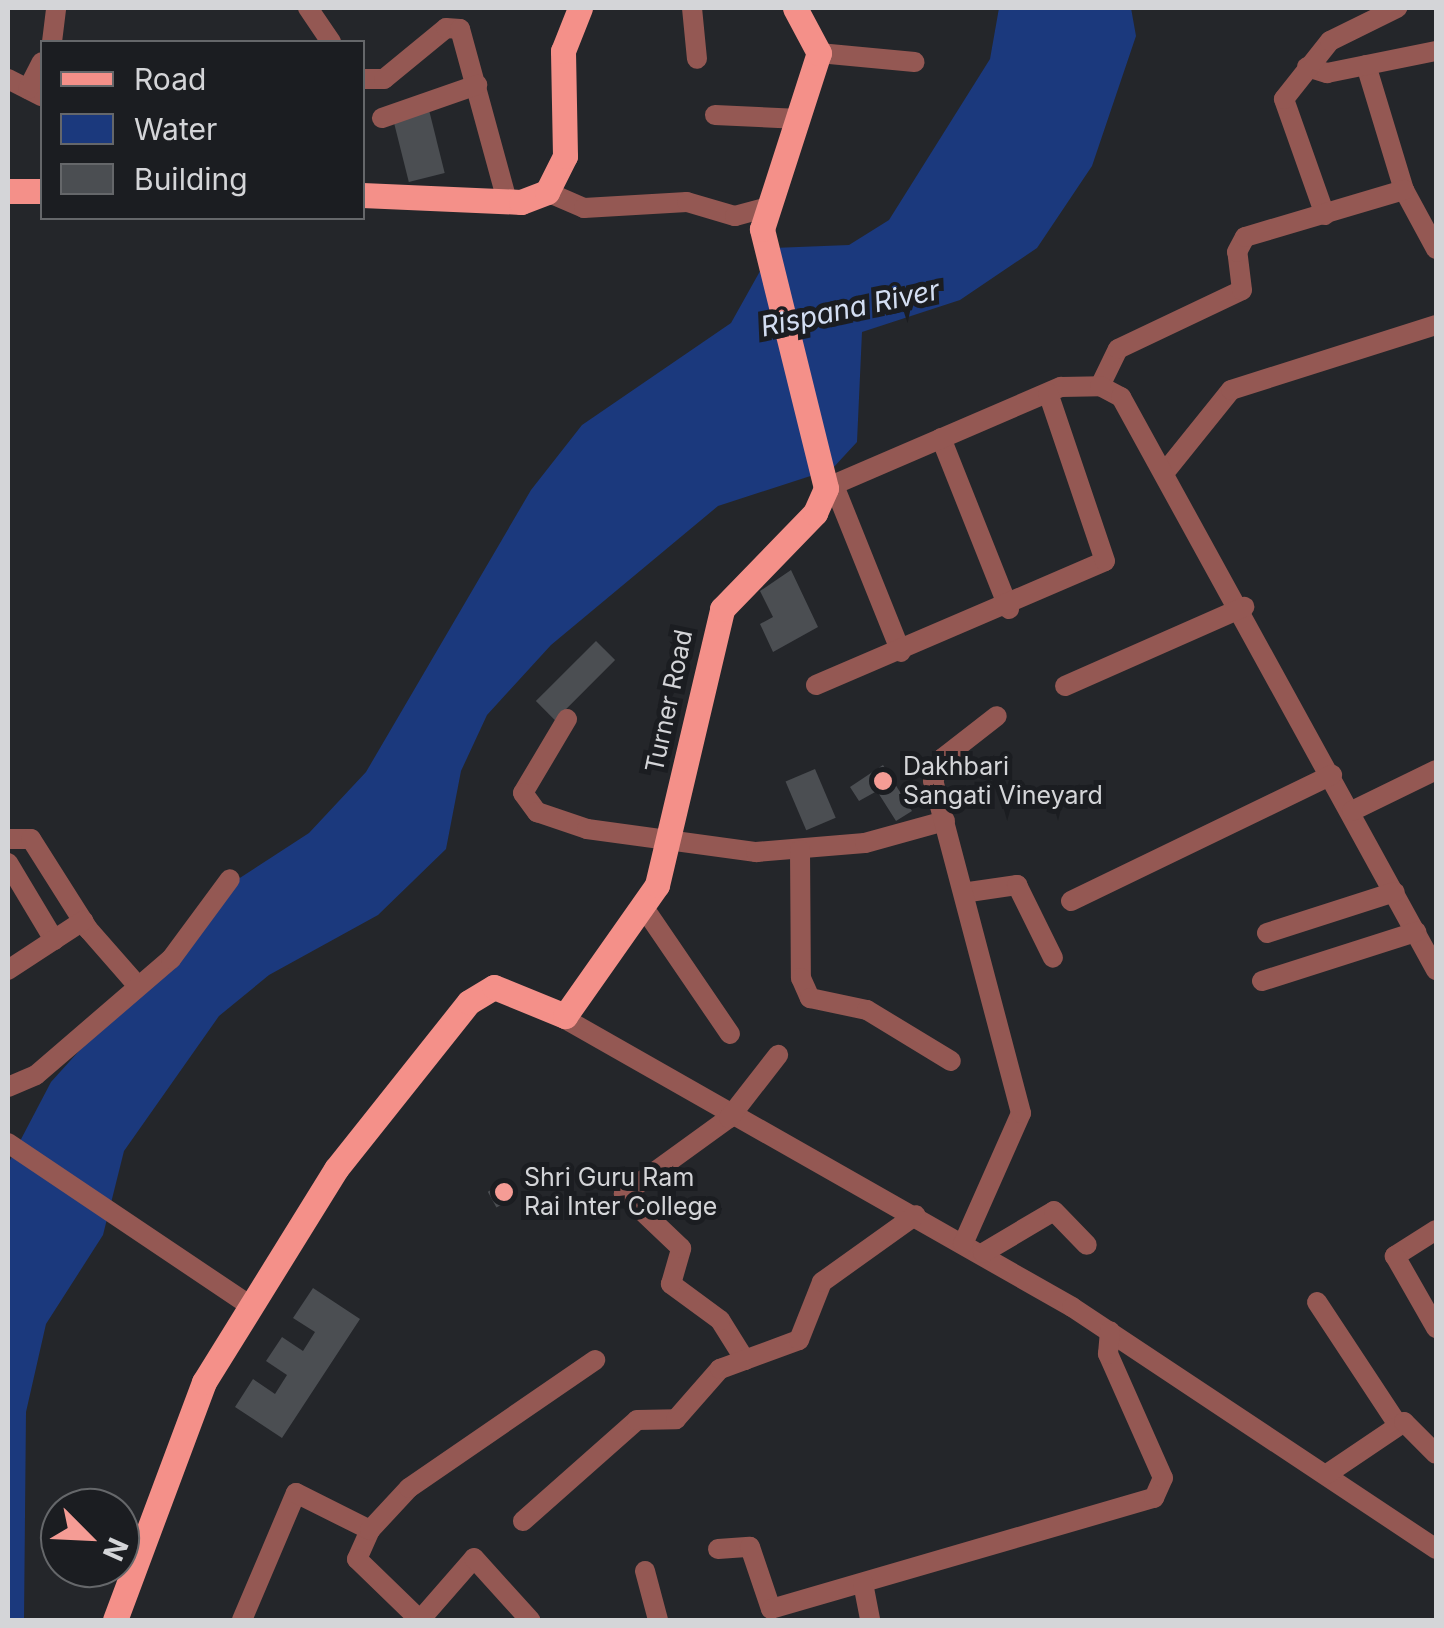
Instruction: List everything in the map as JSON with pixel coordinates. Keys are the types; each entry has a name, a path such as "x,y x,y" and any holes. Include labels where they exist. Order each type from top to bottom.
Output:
{"main road":[{"path":"365,195 507,201 547,192 565,156 564,52 580,8"},
{"path":"795,8 818,53 800,119 764,208 763,241 829,484"},
{"path":"8,191 40,191"},
{"name":"Turner Road","path":"560,1016 642,906 671,847 722,608 815,513 829,484"},
{"path":"114,1620 204,1382 336,1170 469,1002 494,987 560,1016"}],"street":[{"path":"52,40 56,8"},
{"path":"308,8 329,40"},
{"path":"692,8 697,58"},
{"path":"1324,216 1285,110 1307,67 1358,22 1397,8"},
{"path":"365,79 384,79 454,26 477,85 507,201"},
{"path":"1307,67 1366,65 1436,51"},
{"path":"818,53 915,62"},
{"path":"1366,65 1404,190 1436,249"},
{"path":"8,79 36,93"},
{"path":"382,118 477,85"},
{"path":"715,115 800,119"},
{"path":"1100,386 1118,349 1242,290 1237,252 1245,238 1404,190"},
{"path":"547,192 584,208 687,202 735,216 764,208"},
{"path":"1165,472 1231,390 1436,325"},
{"path":"900,652 829,484 1048,393 1100,386 1120,397 1244,607 1436,970"},
{"path":"816,685 1009,609 1108,557 1048,393"},
{"path":"941,438 1009,609"},
{"path":"1064,686 1244,607"},
{"path":"973,1248 1022,1112 969,892 935,771 997,716"},
{"path":"568,719 524,783 529,804 587,830 671,847 800,850 946,821"},
{"path":"1352,811 1436,770"},
{"path":"1071,901 1332,774"},
{"path":"8,839 31,839 82,921 137,985"},
{"path":"800,850 801,978 810,998 867,1010 950,1061"},
{"path":"8,863 54,940"},
{"path":"8,1088 36,1076 185,946 230,880"},
{"path":"969,892 1017,885 1053,958"},
{"path":"1267,933 1395,892"},
{"path":"642,906 730,1034"},
{"path":"8,970 82,921"},
{"path":"1262,982 1416,932"},
{"path":"560,1016 729,1118 916,1215 1110,1331 1436,1549"},
{"path":"745,1360 720,1320 671,1284 681,1248 624,1195 729,1118 778,1055"},
{"path":"11,1146 251,1306"},
{"path":"973,1248 1054,1211 1087,1244"},
{"path":"523,1522 628,1426 647,1416 676,1419 720,1369 799,1340 822,1282 916,1215"},
{"path":"1436,1230 1395,1256 1436,1328"},
{"path":"1317,1302 1398,1425"},
{"path":"718,1549 750,1547 765,1614 1159,1495 1162,1478 1108,1354 1110,1331"},
{"path":"530,1620 474,1558 420,1620 357,1559 370,1530 409,1488 595,1360"},
{"path":"1328,1474 1398,1425 1414,1423 1436,1454"},
{"path":"242,1620 296,1493 370,1530"},
{"path":"644,1570 658,1620"},
{"path":"863,1583 870,1620"}],"water":[{"name":"Rispana River","path":"999,8 1131,8 1136,36 1092,166 1037,248 960,300 862,332 857,442 832,469 718,506 551,645 487,715 461,771 446,849 378,915 269,975 219,1016 124,1151 103,1235 46,1324 26,1412 24,1620 8,1620 8,1164 51,1082 229,885 309,833 366,772 531,490 582,425 731,323 773,248 849,245 889,220 990,59"}],"building":[{"path":"428,106 445,173 409,182 392,115"},
{"path":"791,570 818,627 773,652 760,624 773,617 760,591"},
{"path":"596,641 615,660 555,720 536,701"},
{"path":"883,765 912,811 896,821 877,791 859,801 850,787"},
{"path":"815,769 836,818 806,830 786,782"},
{"path":"507,1181 516,1197 496,1207 488,1192"},
{"path":"313,1288 360,1319 282,1438 235,1407 253,1379 275,1394 287,1375 266,1361 282,1337 303,1351 315,1332 293,1318"}],"place":[{"name":"Dakhbari Sangati Vineyard","path":"883,781"},
{"name":"Shri Guru Ram Rai Inter College","path":"504,1192"}]}
